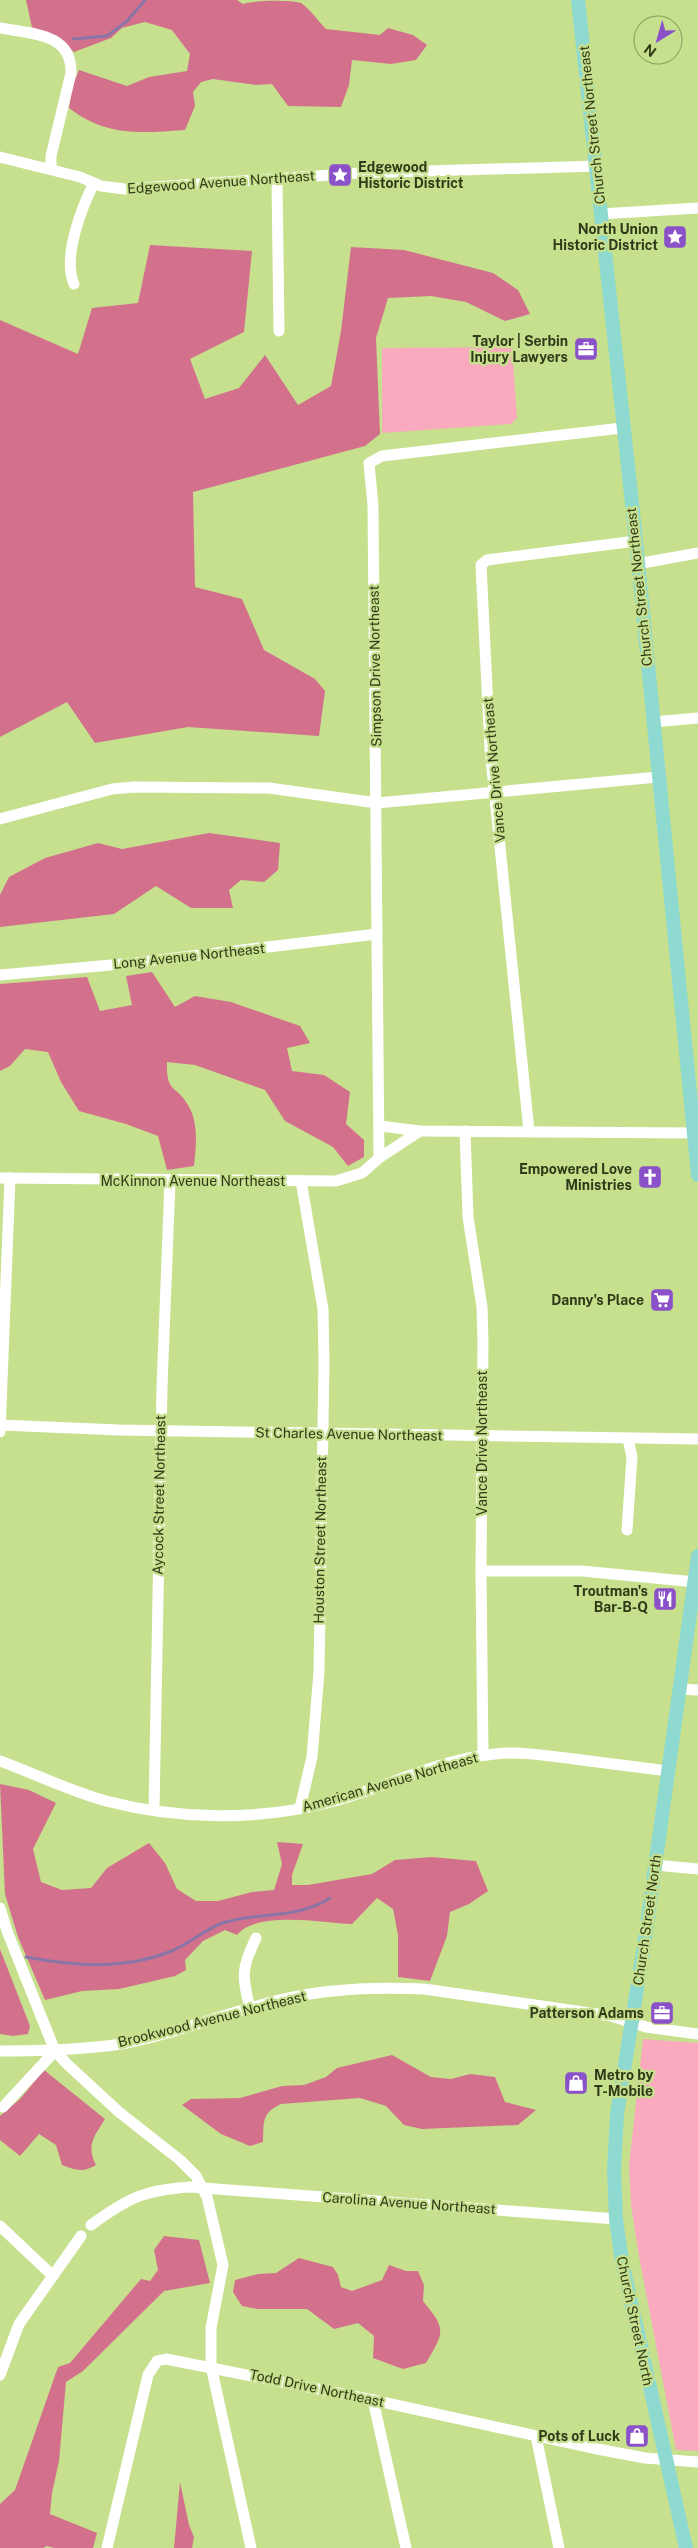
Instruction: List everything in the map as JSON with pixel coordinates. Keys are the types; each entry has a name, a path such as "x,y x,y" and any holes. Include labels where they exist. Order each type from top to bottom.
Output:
{"main road":[{"name":"Church Street Northeast","path":"578,0 597,166 622,428 636,541 698,1175"},
{"name":"Church Street North","path":"686,2548 633,2317 616,2219 615,2137 698,1556"}],"street":[{"path":"0,28 57,41 69,53 72,60 71,73 51,156 51,169"},
{"name":"Edgewood Avenue Northeast","path":"0,157 51,169 109,188 125,189 360,173 597,166"},
{"path":"277,179 279,331"},
{"path":"74,284 70,268 72,249 80,214 94,183"},
{"path":"601,214 698,208"},
{"name":"Simpson Drive Northeast","path":"380,1126 373,506 369,463 382,456 622,428"},
{"name":"Vance Drive Northeast","path":"529,1131 490,749 481,564 487,560 636,541"},
{"path":"637,564 698,554"},
{"path":"653,722 698,718"},
{"path":"0,820 112,790 149,786 269,788 377,803 658,777"},
{"name":"Long Avenue Northeast","path":"0,975 133,963 377,934"},
{"path":"379,1158 380,1126 420,1131 693,1133"},
{"name":"McKinnon Avenue Northeast","path":"3,1178 336,1181 352,1178 362,1173 379,1158 420,1131"},
{"name":"Vance Drive Northeast","path":"465,1131 468,1217 482,1308 481,1571 483,1755"},
{"path":"0,1167 3,1178 3,1308 0,1432"},
{"name":"Aycock Street Northeast","path":"154,1810 161,1431 170,1181"},
{"name":"Houston Street Northeast","path":"300,1808 312,1757 319,1672 323,1309 301,1181"},
{"name":"St Charles Avenue Northeast","path":"0,1425 161,1431 698,1439"},
{"path":"627,1530 632,1457 628,1439"},
{"path":"481,1571 582,1571 695,1582"},
{"path":"679,1689 698,1690"},
{"name":"American Avenue Northeast","path":"0,1761 82,1793 114,1802 154,1810 214,1816 300,1808 340,1799 442,1765 483,1755 532,1754 668,1771"},
{"path":"655,1865 698,1869"},
{"path":"0,1908 7,1931 56,2051 67,2064 119,2112 180,2160 196,2176 202,2187 213,2216 223,2265 211,2328 211,2366 251,2548"},
{"path":"250,2009 242,1978 245,1961 256,1938"},
{"name":"Brookwood Avenue Northeast","path":"0,2051 56,2051 121,2044 290,1997 330,1990 394,1988 424,1989 602,2014 646,2027 698,2034"},
{"path":"3,2107 56,2051"},
{"name":"Carolina Avenue Northeast","path":"91,2225 119,2204 142,2194 157,2189 202,2187 616,2219"},
{"path":"0,2226 53,2276"},
{"path":"0,2375 19,2324 81,2236"},
{"name":"Todd Drive Northeast","path":"107,2548 142,2395 152,2367 158,2361 166,2359 211,2366 592,2448 666,2460 698,2462"},
{"path":"373,2400 406,2548"},
{"path":"536,2436 559,2548"}],"shaded area":[{"path":"26,0 237,0 243,4 264,1 296,2 301,3 311,12 326,29 380,35 388,28 413,35 427,45 416,60 391,64 352,60 349,85 341,107 288,106 272,84 256,85 213,79 201,82 193,92 195,106 185,130 124,131 97,124 69,108 72,87 79,70 127,86 149,77 187,71 190,54 172,30 145,22 122,28 111,38 74,52 59,38 33,32"},
{"path":"150,245 252,251 244,332 190,359 205,399 239,388 265,355 298,405 331,386 341,331 351,247 404,250 493,273 518,290 530,314 505,321 466,302 431,296 388,298 376,338 380,434 365,446 193,492 195,587 242,599 264,650 315,679 325,691 319,736 188,727 95,743 67,702 0,737 0,320 78,354 92,308 138,303"},
{"path":"512,347 517,418 511,424 382,433 382,348"},
{"path":"209,833 280,843 278,870 264,882 241,880 229,890 233,908 191,908 156,886 114,914 0,927 0,895 9,877 45,858 98,843 122,849"},
{"path":"152,972 175,1007 195,996 231,1002 300,1026 310,1043 287,1048 292,1071 324,1075 350,1092 346,1124 364,1140 364,1157 348,1166 333,1147 285,1121 265,1090 195,1065 167,1062 170,1084 184,1098 194,1119 196,1143 194,1166 167,1170 158,1136 126,1124 79,1111 61,1082 48,1052 25,1049 10,1066 0,1071 0,984 87,977 100,1011 132,1005 126,976"},
{"path":"0,1784 29,1790 56,1803 33,1849 41,1882 62,1890 91,1888 107,1868 149,1843 165,1863 177,1889 196,1901 218,1901 252,1892 274,1890 282,1864 277,1842 303,1844 292,1875 292,1885 308,1885 372,1874 395,1860 431,1857 476,1861 488,1891 469,1904 450,1912 447,1936 430,1981 398,1977 398,1935 393,1909 377,1898 352,1924 308,1920 275,1920 247,1927 237,1935 225,1930 203,1941 185,1960 186,1970 175,1976 119,1989 82,1991 45,2000 18,1937 5,1894"},
{"path":"0,1949 30,2026 28,2034 13,2036 0,2034"},
{"path":"643,2039 698,2043 698,2451 676,2450 631,2205 629,2165"},
{"path":"392,2055 431,2077 451,2079 470,2074 495,2077 505,2102 536,2110 518,2125 422,2129 404,2125 386,2106 360,2098 281,2104 270,2111 265,2119 263,2142 250,2146 221,2134 182,2105 191,2099 240,2098 282,2086 304,2085 326,2077 337,2068"},
{"path":"44,2070 105,2119 93,2141 92,2152 96,2165 91,2168 79,2170 62,2165 56,2145 39,2134 20,2156 0,2140 0,2116 20,2099"},
{"path":"164,2236 199,2240 210,2283 164,2291 83,2371 66,2382 59,2461 52,2493 50,2514 97,2533 93,2548 54,2548 47,2546 43,2548 0,2548 0,2504 15,2490 58,2367 70,2363 141,2279 150,2281 158,2270 154,2250"},
{"path":"299,2258 333,2267 338,2275 341,2287 352,2291 382,2280 389,2265 406,2271 418,2271 424,2285 423,2301 436,2319 440,2331 437,2344 426,2363 403,2369 373,2358 374,2336 358,2323 334,2329 307,2309 258,2309 242,2306 233,2292 235,2280 258,2274 276,2273"},
{"path":"180,2482 189,2525 194,2537 192,2548 174,2548"}],"waterway":[{"path":"73,39 107,36 127,21 145,0"},
{"path":"26,1957 62,1963 98,1965 134,1962 152,1958 176,1949 220,1924 234,1920 304,1910 330,1898"}],"place":[{"name":"Edgewood Historic District","path":"340,175"},
{"name":"North Union Historic District","path":"675,237"},
{"name":"Taylor | Serbin Injury Lawyers","path":"586,349"},
{"name":"Empowered Love Ministries","path":"650,1177"},
{"name":"Danny's Place","path":"662,1300"},
{"name":"Troutman's Bar-B-Q","path":"665,1599"},
{"name":"Patterson Adams","path":"662,2013"},
{"name":"Metro by T-Mobile","path":"576,2083"},
{"name":"Pots of Luck","path":"637,2436"}]}
